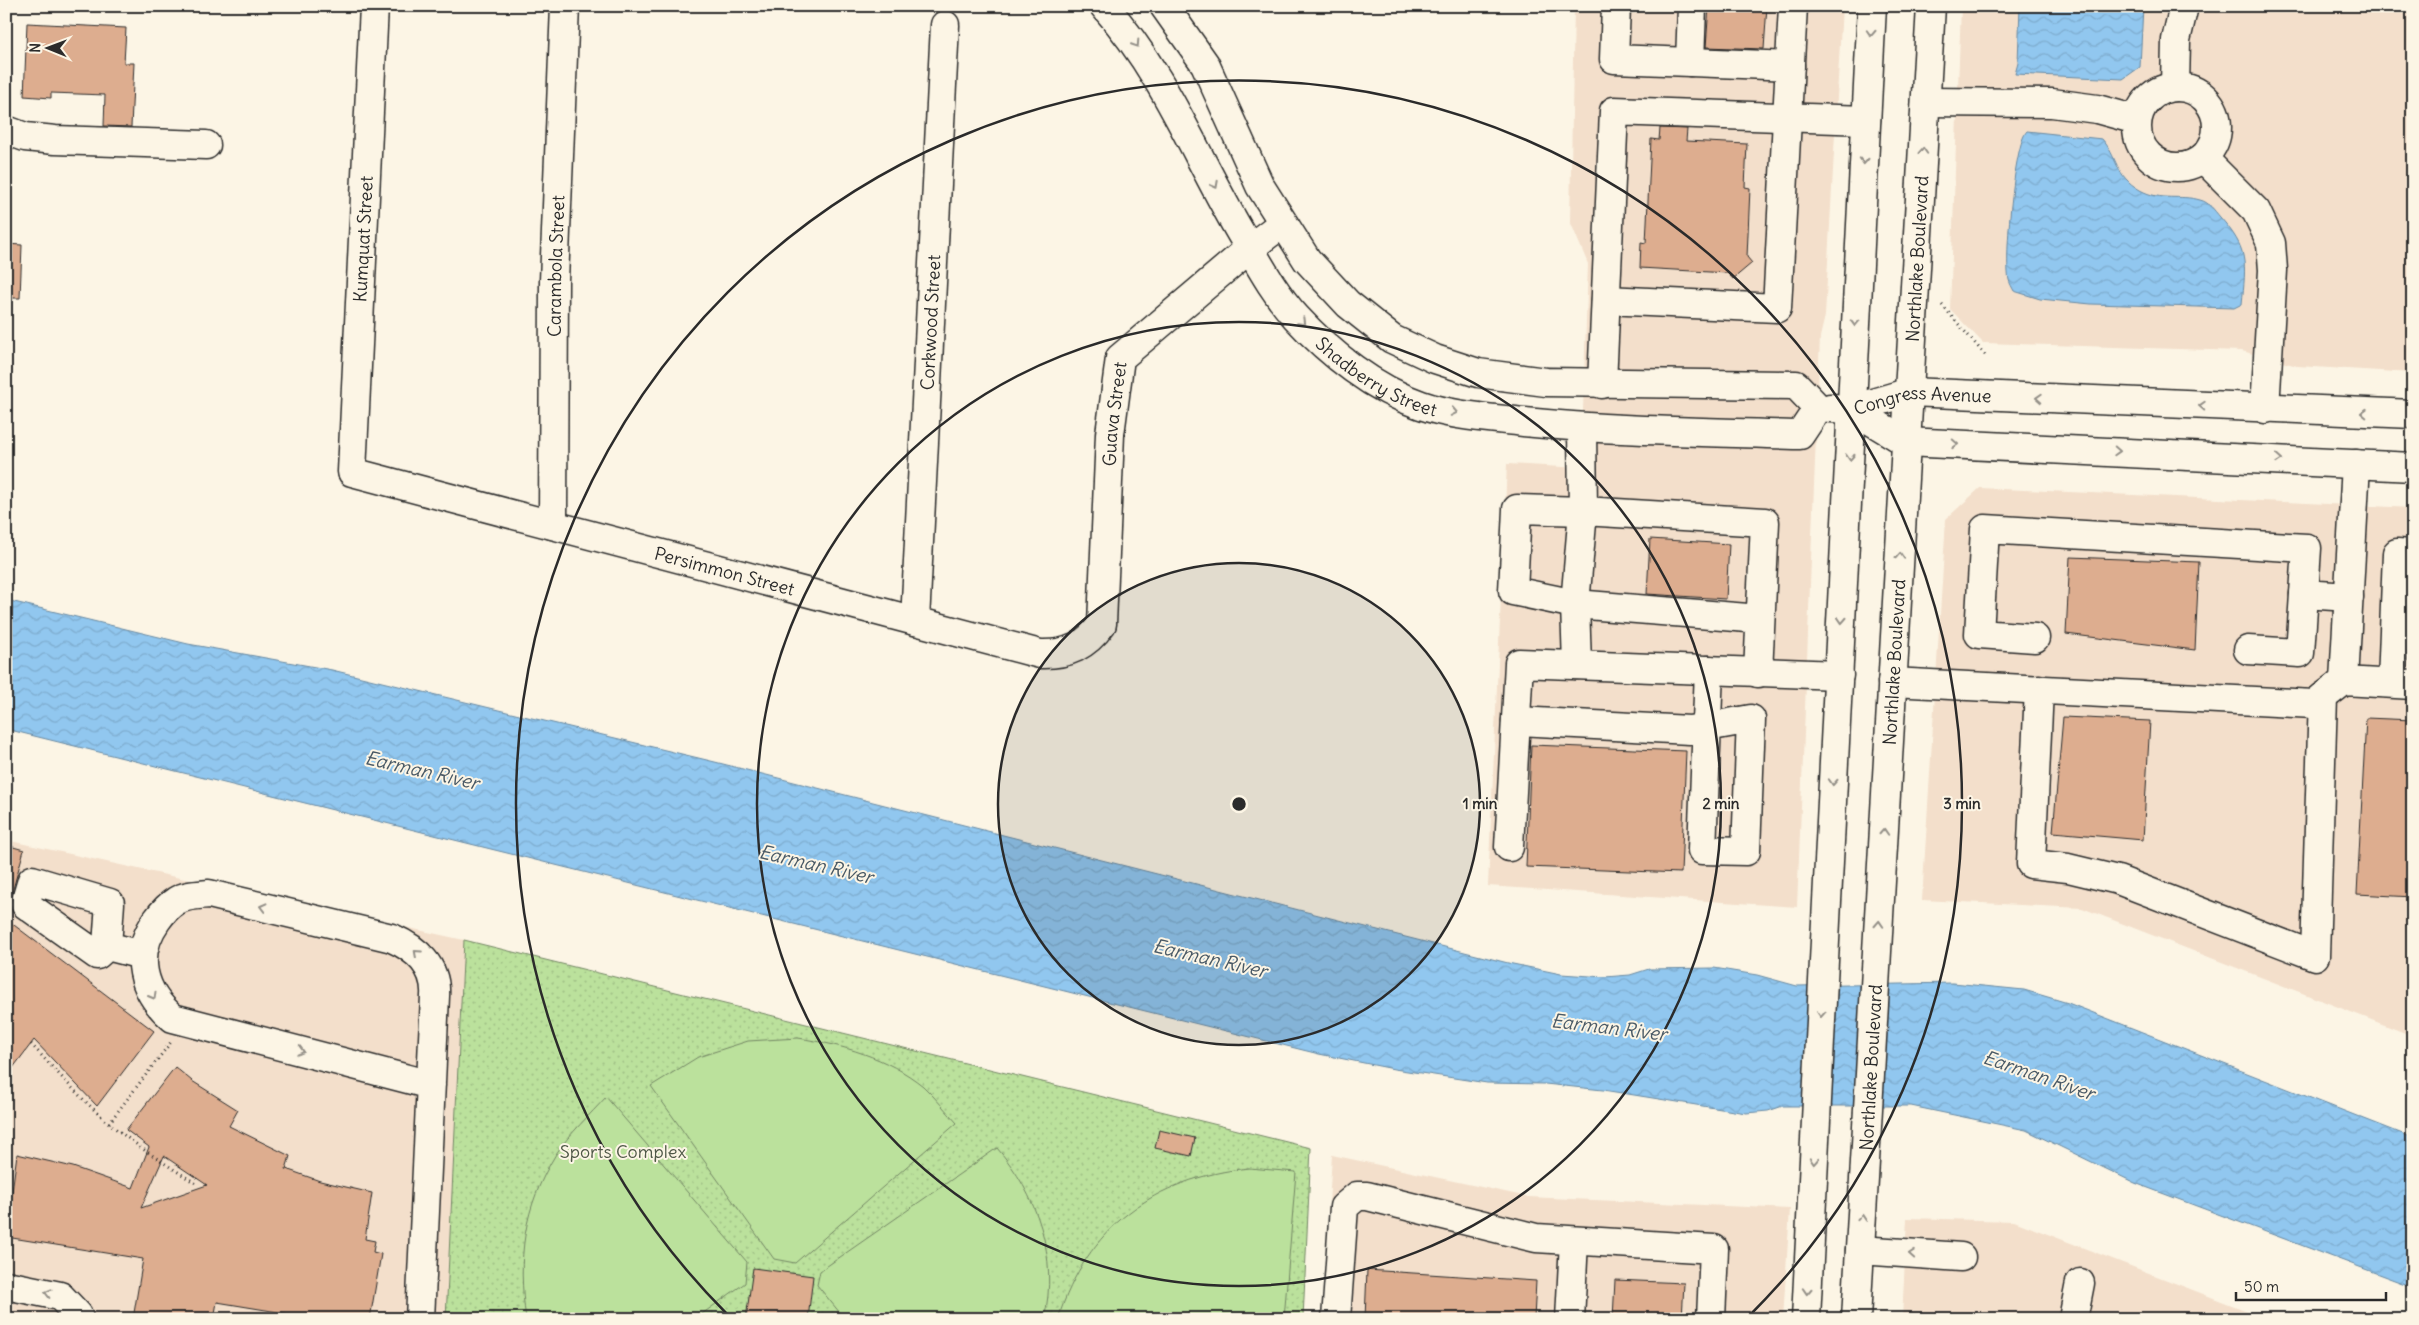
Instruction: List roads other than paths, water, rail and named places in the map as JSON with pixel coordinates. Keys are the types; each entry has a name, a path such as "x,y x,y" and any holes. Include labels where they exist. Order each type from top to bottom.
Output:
{"street":[{"name":"Kumquat Street","path":"352,472 374,6"},
{"name":"Carambola Street","path":"553,525 554,281 564,6"},
{"name":"Shadberry Street","path":"1104,6 1130,34 1162,85 1250,248 1278,293 1296,317 1338,357 1393,393 1422,406 1482,417 1582,428 1800,435 1818,408 1796,385 1546,382 1478,373 1435,359 1392,339 1348,304 1307,260 1260,186 1206,64 1164,6"},
{"path":"1616,6 1614,59 1790,66"},
{"path":"1690,62 1692,6"},
{"path":"1606,300 1777,308 1793,6"},
{"path":"1806,1319 1872,6"},
{"name":"Northlake Boulevard","path":"1856,1319 1931,6"},
{"path":"2176,87 2176,40 2184,6"},
{"name":"Corkwood Street","path":"915,621 945,25"},
{"path":"2176,87 2193,90 2207,100 2216,116 2217,134 2210,151 2203,158 2196,163 2179,167 2161,164 2147,154 2138,138 2138,120 2145,103 2158,92 2176,87"},
{"path":"1926,102 2052,103 2097,109 2138,120"},
{"path":"1602,384 1614,111 1866,120"},
{"path":"6,130 25,137 55,140 206,145"},
{"path":"2203,158 2256,211 2270,243 2273,270 2265,409"},
{"name":"Guava Street","path":"1094,636 1102,624 1110,434 1120,358 1250,248 1284,223"},
{"name":"Congress Avenue","path":"1852,409 1910,392 2413,414"},
{"path":"1818,408 1852,409"},
{"name":"Congress Avenue","path":"1852,409 1906,442 2413,467"},
{"path":"1576,664 1575,604 1582,511 1582,428"},
{"path":"2344,681 2356,464"},
{"name":"Persimmon Street","path":"352,472 1040,654 1069,652 1094,636"},
{"path":"1758,672 1765,522 1517,509 1513,591 1575,604 1760,619"},
{"path":"2035,638 1979,634 1985,528 2307,548 2300,653 2248,650"},
{"path":"1892,682 2314,704 2344,681 2402,684 2397,553 2413,554"},
{"path":"2304,594 2349,598"},
{"path":"1509,847 1519,663 1839,675"},
{"path":"1516,721 1690,730 1707,727 1709,670"},
{"path":"2039,689 2031,864 2068,868 2118,880 2314,956 2323,697"},
{"path":"420,1319 431,1086 435,996 432,972 423,957 408,945 392,938 209,894 193,895 176,901 164,912 152,928 142,955 145,978 155,999 173,1018 431,1086"},
{"path":"107,946 142,955"},
{"path":"1336,1319 1344,1207 1357,1196 1367,1196 1536,1238 1714,1249 1711,1319"},
{"path":"1570,1319 1574,1240"},
{"path":"1860,1250 1961,1257"},
{"path":"2073,1319 2080,1283"},
{"path":"6,1285 60,1296 78,1315 79,1319"}],"water":[{"path":"2020,6 2143,6 2140,67 2123,79 2015,74 2018,63"},
{"path":"2027,131 2102,139 2125,178 2140,190 2156,196 2192,198 2209,204 2229,228 2241,248 2244,267 2242,304 2234,308 2091,304 2040,299 2014,291 2009,280 2008,269 2011,203 2018,157 2022,140"},
{"name":"Earman River","path":"6,600 188,644 332,670 715,762 1508,963 1561,974 1605,977 1630,975 1649,969 1714,968 1757,975 1797,986 1953,983 2024,990 2068,1003 2413,1138 2413,1287 2135,1183 2026,1130 1911,1106 1783,1106 1768,1111 1746,1113 1603,1090 1545,1084 1487,1083 1394,1069 1319,1054 6,729"}],"park label":[{"name":"Sports Complex","path":"623,1151"}]}
